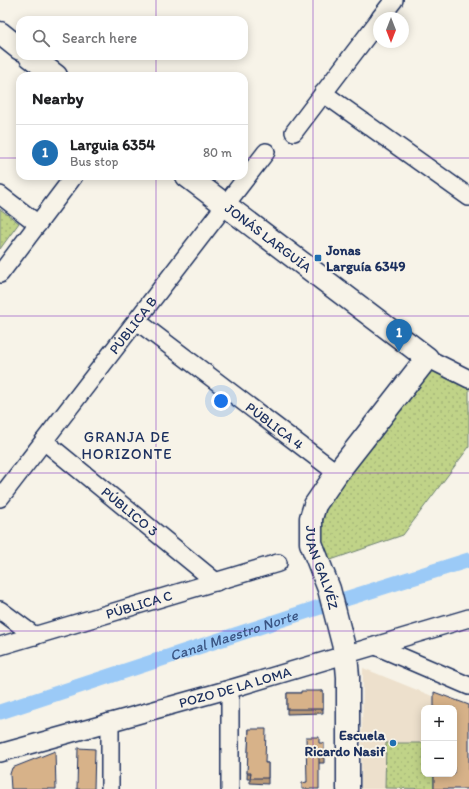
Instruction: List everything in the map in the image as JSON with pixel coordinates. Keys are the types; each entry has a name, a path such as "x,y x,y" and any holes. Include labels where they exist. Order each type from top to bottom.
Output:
{"main road":[{"path":"0,33 16,46"},
{"path":"35,60 51,72"},
{"name":"JONÁS LARGUÍA","path":"192,180 427,358"},
{"name":"JUAN GALVÉZ","path":"348,789 348,677 346,655 329,589 311,543 311,518 315,505 337,473 427,358"}],"street":[{"path":"385,12 394,0"},
{"path":"294,132 373,28"},
{"path":"323,93 469,197"},
{"name":"PÚBLICA B","path":"248,176 266,152"},
{"path":"0,274 71,180"},
{"name":"PÚBLICA B","path":"0,498 245,180"},
{"path":"0,195 38,224"},
{"name":"PÚBLICA 4","path":"137,321 337,473"},
{"name":"JONÁS LARGUÍA","path":"427,358 469,379"},
{"name":"PÚBLICO 3","path":"44,441 216,582"},
{"name":"PÚBLICA C","path":"0,646 278,563"},
{"path":"0,610 35,636"},
{"name":"POZO DE LA LOMA","path":"0,753 230,689 469,618"},
{"path":"376,646 469,686"},
{"path":"230,689 230,789"},
{"path":"110,722 110,789"}],"shaded area":[{"name":"Escuela Ricardo Nasif","path":"363,668 454,705 421,705 421,777 457,777 457,706 469,711 469,789 361,789"}],"green space":[{"path":"0,209 19,223 0,249"},
{"path":"431,370 469,386 469,447 403,535 325,562 320,533 329,498"},
{"path":"386,743 421,743 421,777 434,777 434,789 385,788"}],"building":[{"path":"301,691 323,691 323,709 287,709 287,693 301,693"},
{"path":"434,692 469,705 469,789 434,789 434,777 457,777 457,741 457,705 434,705"},
{"path":"249,729 266,729 265,763 268,763 268,778 250,778 251,773 247,773"},
{"path":"306,737 319,737 319,743 324,743 324,757 319,757 319,789 302,789 302,783 307,782"},
{"path":"78,748 95,749 94,789 77,789"},
{"path":"55,751 56,789 11,789 10,774 12,768"}],"waterway":[{"name":"Canal Maestro Norte","path":"0,712 323,606 469,560"}],"place":[{"name":"Jonas Larguía 6349","path":"318,258"},
{"name":"Larguia 6354","path":"399,352"},
{"name":"Escuela Ricardo Nasif","path":"393,743"}],"district":[{"name":"GRANJA DE HORIZONTE","path":"127,446"}]}
